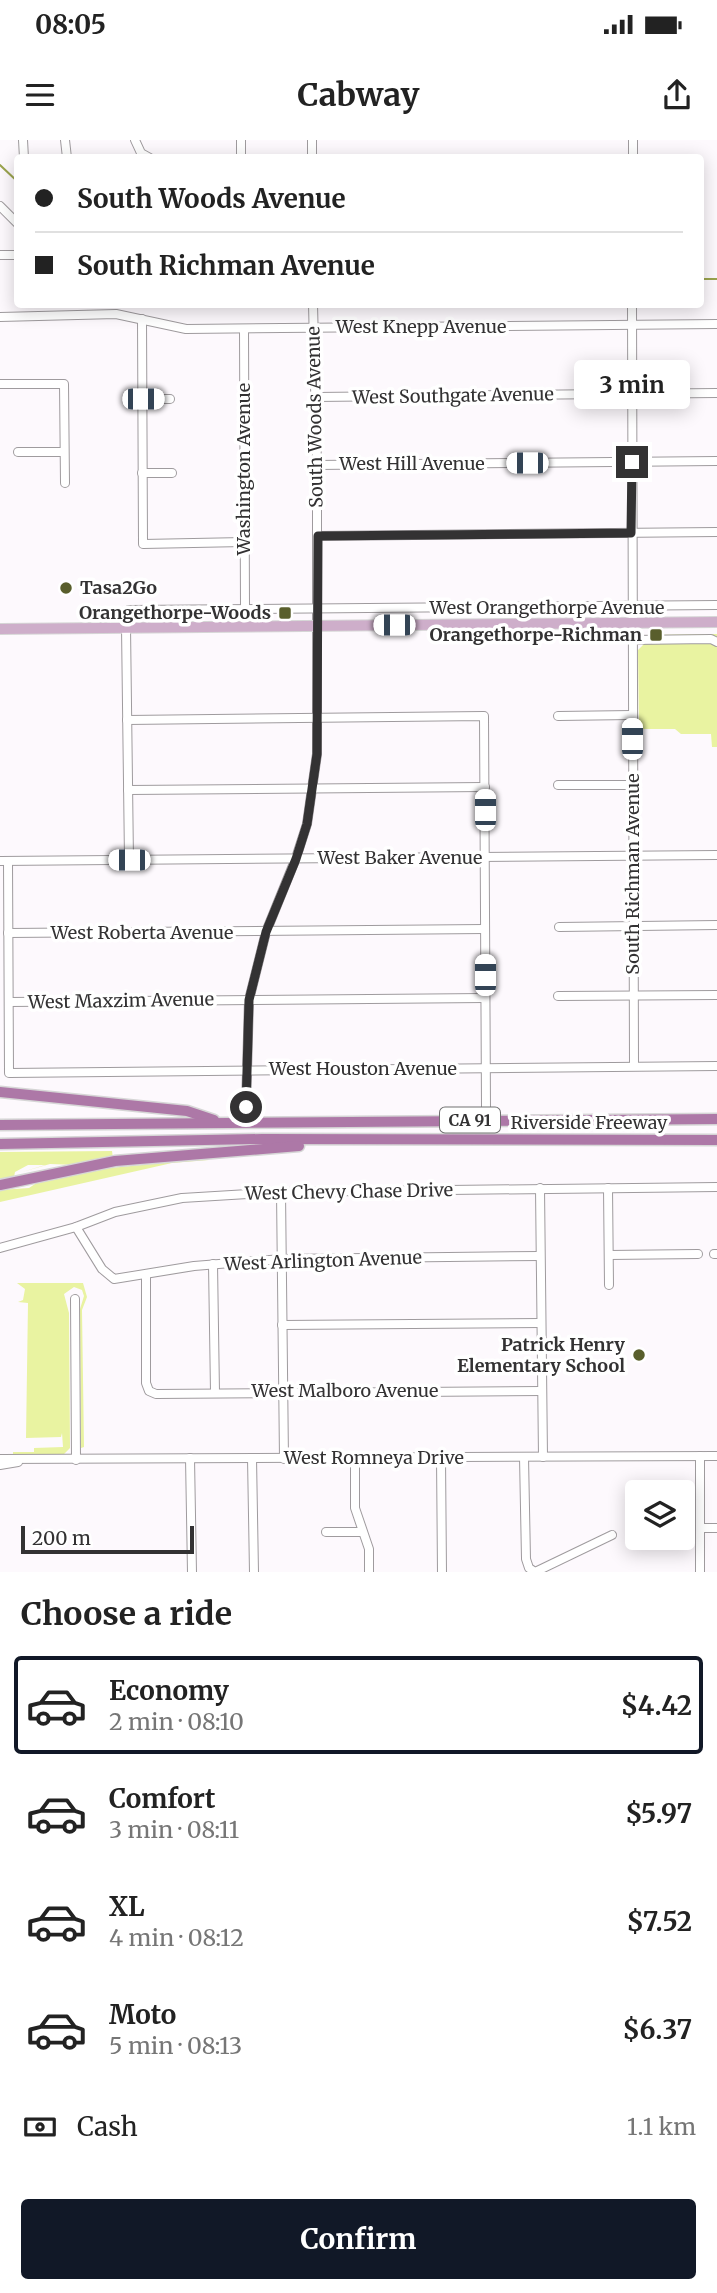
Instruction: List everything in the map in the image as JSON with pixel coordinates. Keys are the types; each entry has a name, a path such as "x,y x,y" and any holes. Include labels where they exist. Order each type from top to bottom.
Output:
{"highway":[{"path":"0,1092 187,1111 223,1123"},
{"name":"Riverside Freeway","path":"0,1125 717,1119"},
{"name":"Riverside Freeway","path":"0,1144 262,1139 717,1140"},
{"path":"0,1185 115,1161 370,1141"}],"main road":[{"name":"West Orangethorpe Avenue","path":"0,629 717,622"}],"street":[{"path":"0,206 14,220"},
{"name":"South Woods Avenue","path":"246,1107 249,1000 266,932 296,859 307,824 312,788 317,717 318,536 313,308"},
{"name":"South Richman Avenue","path":"632,308 634,1066"},
{"name":"West Knepp Avenue","path":"0,316 116,314 186,329 717,324"},
{"path":"142,319 143,544 244,542"},
{"name":"Washington Avenue","path":"244,329 245,609"},
{"path":"0,384 64,384 65,483"},
{"name":"West Southgate Avenue","path":"315,397 717,393"},
{"path":"143,399 170,399"},
{"path":"18,452 64,452"},
{"name":"West Hill Avenue","path":"317,465 717,461"},
{"path":"142,473 172,473"},
{"path":"318,536 717,532"},
{"path":"129,860 126,627 129,610 717,605"},
{"path":"632,639 712,639 717,642"},
{"path":"558,716 632,715"},
{"path":"127,720 484,716 486,1107"},
{"path":"558,785 632,785"},
{"path":"128,790 485,787"},
{"name":"West Baker Avenue","path":"4,861 717,855"},
{"path":"4,861 9,1002"},
{"path":"559,927 717,925"},
{"name":"West Roberta Avenue","path":"8,933 485,929"},
{"path":"558,996 717,995"},
{"name":"West Maxzim Avenue","path":"9,1002 485,998"},
{"name":"West Houston Avenue","path":"9,1002 9,1073 717,1066"},
{"name":"West Chevy Chase Drive","path":"0,1248 76,1227 115,1212 182,1198 281,1192 717,1187"},
{"path":"540,1188 543,1457"},
{"path":"608,1188 610,1285"},
{"path":"281,1192 284,1459"},
{"name":"West Arlington Avenue","path":"76,1227 107,1276 114,1279 213,1264 282,1259 540,1256"},
{"path":"609,1255 698,1254"},
{"path":"213,1264 215,1392"},
{"name":"West Malboro Avenue","path":"146,1276 146,1383 149,1391 156,1394 542,1391"},
{"path":"75,1299 76,1460"},
{"path":"282,1325 541,1324"},
{"path":"700,1456 700,1572"},
{"name":"West Romneya Drive","path":"0,1459 717,1456"},
{"path":"524,1457 526,1559 529,1568 535,1572 612,1535"},
{"path":"190,1458 192,1572"},
{"path":"252,1458 254,1572"},
{"path":"355,1458 355,1508 369,1549 369,1572"},
{"path":"441,1458 442,1572"},
{"name":"West Romneya Drive","path":"0,1465 31,1459"},
{"path":"700,1528 717,1528"},
{"path":"326,1532 361,1532"}],"green space":[{"path":"717,634 717,747 712,747 711,734 681,734 675,729 639,729 638,650 643,645 643,635"},
{"path":"112,1151 113,1158 76,1165 50,1164 22,1172 45,1165 28,1165 15,1172 14,1177 0,1180 0,1152"},
{"path":"206,1159 209,1160 172,1163 0,1202 0,1190 29,1188 38,1182 99,1169"},
{"path":"17,1283 83,1283 87,1297 82,1310 84,1447 81,1448 80,1309 84,1296 82,1290 74,1287 64,1294 69,1313 70,1448 64,1454 13,1455 13,1452 34,1452 34,1448 63,1447 62,1433 61,1437 26,1438 28,1303 18,1302 23,1300 25,1289"}],"waterway":[{"path":"0,165 14,178"},
{"path":"704,279 717,279"}],"place":[{"name":"Tasa2Go","path":"66,588"},
{"name":"Orangethorpe-Woods","path":"285,613"},
{"name":"Orangethorpe-Richman","path":"656,635"},
{"name":"Patrick Henry Elementary School","path":"639,1355"}],"route":[{"path":"246,1107 249,1000 266,932 296,859 307,824 317,754 318,536 631,533 632,462"}]}
